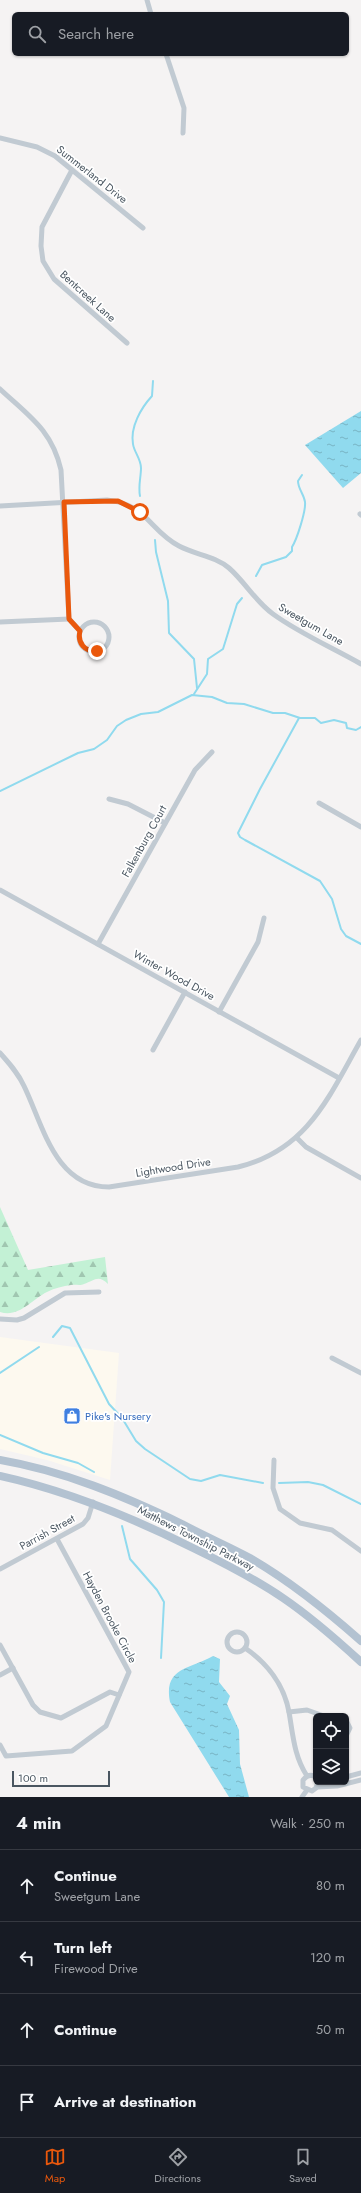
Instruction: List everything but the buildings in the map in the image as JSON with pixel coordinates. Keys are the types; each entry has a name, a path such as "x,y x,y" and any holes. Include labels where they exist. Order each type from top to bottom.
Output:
{"main road":[{"name":"Matthews Township Parkway","path":"0,1460 67,1476 108,1491 159,1513 243,1554 312,1599 361,1641"},
{"name":"Matthews Township Parkway","path":"0,1476 62,1492 93,1502 154,1528 244,1573 284,1598 322,1627 361,1662"}],"street":[{"path":"147,0 151,12"},
{"path":"167,56 184,108 183,133"},
{"name":"Summerland Drive","path":"0,138 47,152 72,170 143,228"},
{"name":"Bentcreek Lane","path":"72,170 42,227 41,246 43,261 54,279 127,343"},
{"path":"0,389 42,428 57,451 61,470 64,502 69,619 80,631 80,644 88,650 100,650 108,642 107,630 101,624 90,622 80,631"},
{"name":"Sweetgum Lane","path":"0,506 107,500 118,501 132,506 178,546 224,564 236,574 260,604 275,616 361,664"},
{"path":"0,622 69,619"},
{"name":"Falkenburg Court","path":"98,944 195,770 212,752"},
{"path":"109,799 128,804 165,823"},
{"path":"319,803 361,827"},
{"name":"Winter Wood Drive","path":"0,890 339,1078"},
{"path":"219,1012 258,942 264,918"},
{"path":"152,1050 185,992"},
{"name":"Lightwood Drive","path":"0,1053 23,1084 62,1166 75,1178 95,1186 117,1186 248,1164 268,1157 297,1138 315,1119 361,1040"},
{"path":"297,1138 306,1147 361,1178"},
{"path":"0,1319 17,1320 24,1318 65,1293 99,1292"},
{"path":"332,1358 361,1373"},
{"path":"274,1460 273,1488 280,1509 300,1523 332,1530 361,1551"},
{"name":"Parrish Street","path":"0,1569 83,1524 88,1518 93,1502"},
{"name":"Hayden Brooke Circle","path":"0,1745 6,1756 72,1752 106,1726 129,1672 57,1539"},
{"path":"238,1632 244,1635 247,1641 245,1648 240,1652 231,1650 227,1646 228,1636 238,1632"},
{"path":"0,1645 33,1705 40,1712 60,1718 110,1692 119,1695"},
{"path":"245,1648 259,1658 274,1676 284,1695 289,1712 296,1754 307,1776"},
{"path":"0,1675 13,1668"},
{"path":"289,1712 306,1710 315,1713"},
{"path":"349,1776 361,1773"},
{"path":"307,1776 313,1777"},
{"path":"307,1776 303,1780 303,1784 307,1790"},
{"path":"349,1783 361,1780"},
{"path":"307,1790 312,1791 317,1785"},
{"path":"328,1785 341,1785"},
{"path":"302,1797 307,1790"}],"shaded area":[{"path":"0,1337 119,1353 110,1480 47,1460 0,1449"}],"green space":[{"path":"0,1207 28,1270 105,1257 108,1284 99,1279 82,1285 59,1287 41,1295 25,1307 13,1313 0,1312"}],"water":[{"path":"361,411 361,473 343,488 305,445"},
{"path":"213,1656 220,1659 219,1682 230,1696 227,1704 239,1730 240,1764 249,1797 229,1797 170,1702 169,1691 171,1682 175,1675 188,1667"}],"waterway":[{"path":"140,496 139,489 141,465 134,447 133,431 140,412 152,396 153,381"},
{"path":"256,576 262,565 286,557 292,551 292,547 301,525 305,506 305,502 298,484 298,481 302,475"},
{"path":"155,540 156,552 168,601 169,633 194,659 197,688"},
{"path":"194,694 207,674 208,659 223,649 237,604 242,598"},
{"path":"0,791 78,753 94,749 107,740 117,726 126,720 141,714 158,712 192,695 212,697 227,703 244,704 273,713 285,713 300,718 315,718 321,723 334,720 346,723 347,728 356,730 361,727"},
{"path":"299,718 238,833 240,837 245,840 320,881 332,899 341,929 346,936 361,944"},
{"path":"53,1337 62,1326 70,1328 109,1404 122,1418 136,1441 145,1449 190,1479 201,1481 220,1475 263,1483"},
{"path":"0,1373 39,1347"},
{"path":"0,1435 43,1453 78,1463 94,1472"},
{"path":"279,1483 308,1482 323,1485 361,1504"},
{"path":"122,1526 130,1559 157,1590 164,1602 161,1658"}],"place":[{"name":"Pike's Nursery","path":"72,1416"}],"route":[{"path":"97,651 92,652 80,644 80,631 69,619 64,502 107,500 118,501 132,506 140,512"}]}
